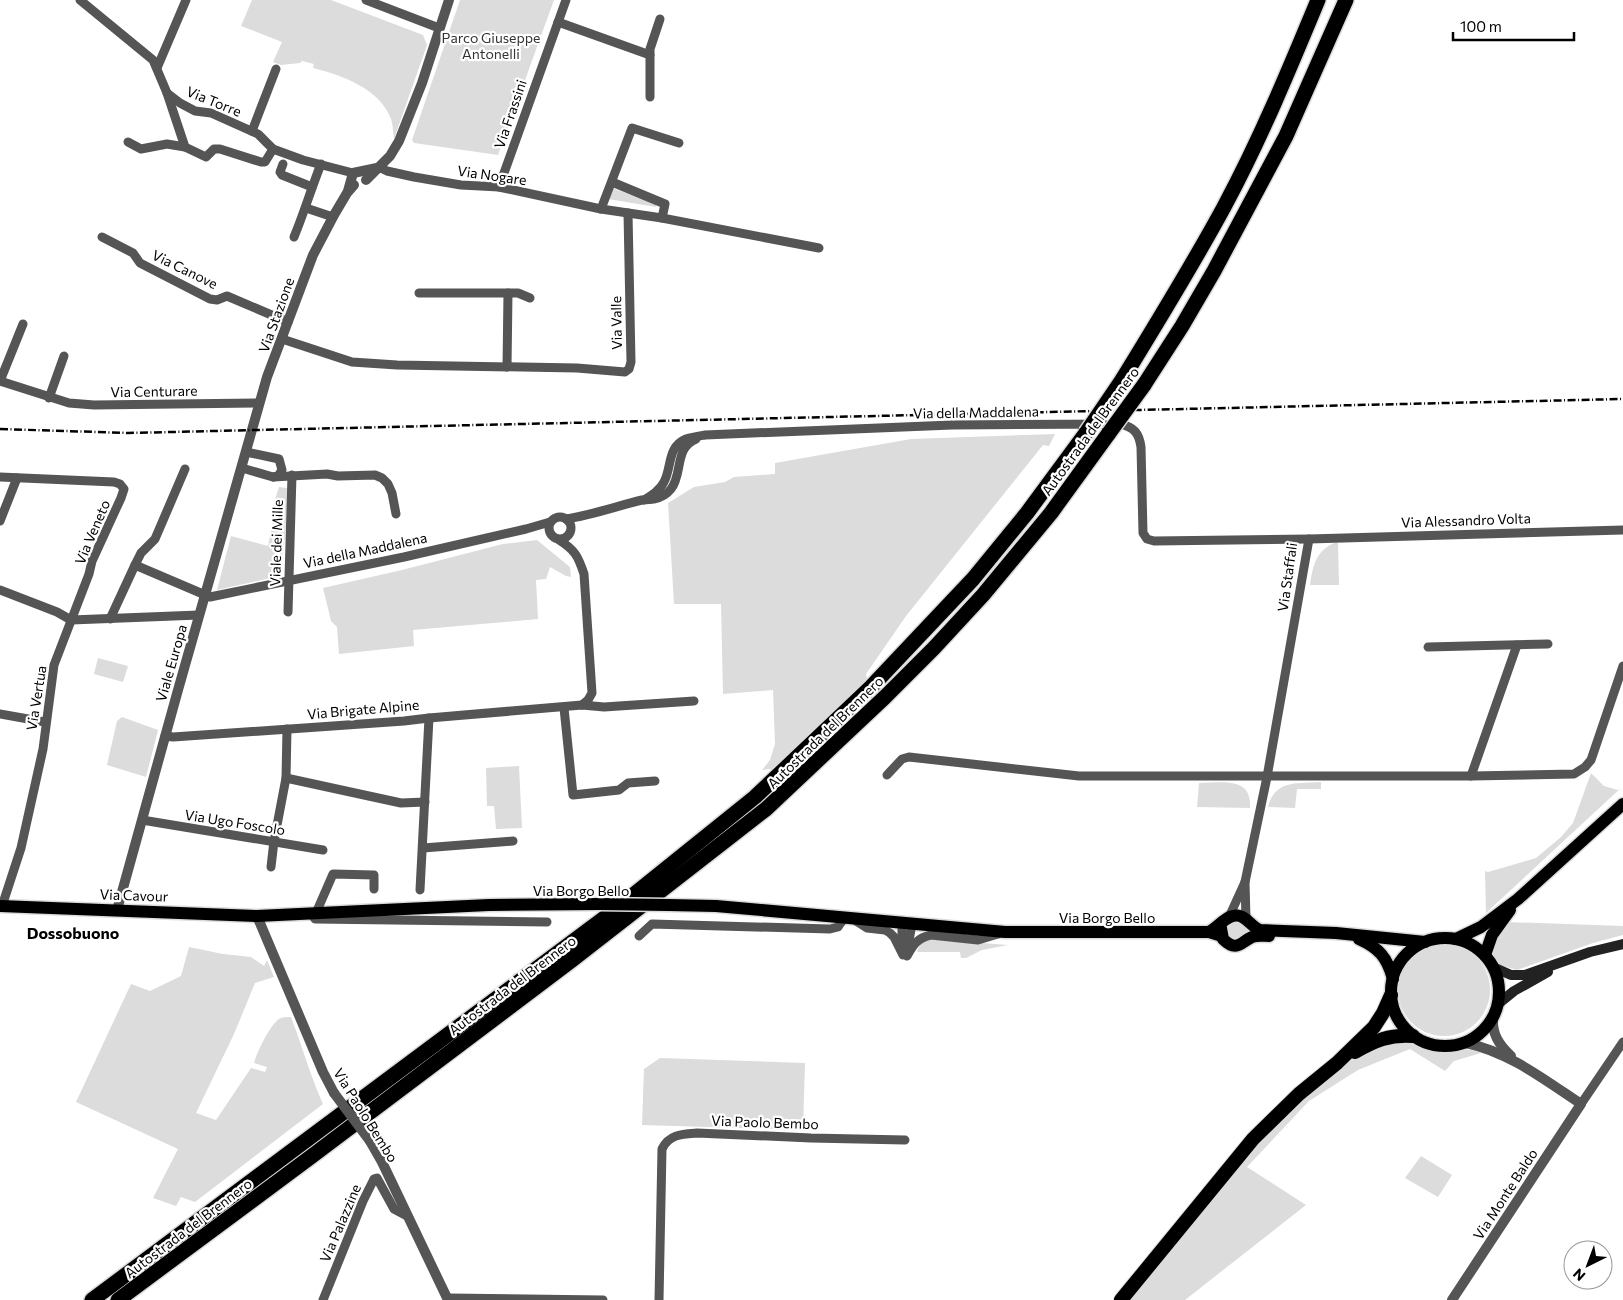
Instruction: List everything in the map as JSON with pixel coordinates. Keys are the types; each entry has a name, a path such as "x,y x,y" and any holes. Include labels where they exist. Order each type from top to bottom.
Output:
{"highway":[{"name":"Autostrada del Brennero","path":"92,1300 607,916 755,797 871,687 973,579 1027,512 1086,433 1167,308 1224,206 1277,98 1318,0"},
{"name":"Autostrada del Brennero","path":"118,1300 564,966 766,809 934,648 983,595 1051,512 1144,385 1182,326 1210,279 1286,136 1346,0"},
{"path":"1120,1300 1253,1139 1299,1094 1337,1063 1374,1027 1391,995"},
{"path":"1337,1063 1382,1038 1399,1035 1413,1036"}],"main road":[{"path":"1456,939 1481,927 1518,899 1623,804"},
{"path":"1485,955 1492,935 1518,899"},
{"name":"Via Borgo Bello","path":"262,916 489,905 716,906 1005,932 1220,927 1237,915 1260,930 1327,932 1425,942"},
{"name":"Via Cavour","path":"1,906 262,916"},
{"path":"1247,920 1251,928 1249,938"},
{"name":"Via Borgo Bello","path":"1220,927 1225,942 1235,946 1255,936 1359,939 1374,946 1390,967 1392,979 1391,995 1397,1018 1413,1036 1425,1042 1438,1046 1466,1043 1486,1028 1494,1018 1500,991 1498,978 1485,955 1466,942 1440,938 1425,942 1404,956 1392,979"},
{"path":"1493,967 1511,975 1525,975 1590,952 1623,944"},
{"path":"1498,1004 1514,991 1565,962"}],"street":[{"name":"Via Torre","path":"80,0 153,60 167,93 185,148"},
{"path":"157,68 186,0"},
{"path":"366,0 439,28"},
{"name":"Via Stazione","path":"254,425 259,403 313,255 355,181 379,167 390,156 399,141 433,53 449,0"},
{"name":"Via Frassini","path":"499,188 566,0"},
{"path":"650,97 650,49 660,19"},
{"path":"558,22 650,55"},
{"name":"Via Torre","path":"252,131 276,69"},
{"name":"Via Torre","path":"167,93 195,111 211,113 258,134 273,150 321,164 355,181"},
{"path":"601,209 632,128 679,143"},
{"path":"128,142 141,149 167,144 185,148 206,157 214,149 220,148 261,162 265,162 273,150"},
{"path":"283,164 280,172 282,175 312,187"},
{"path":"294,237 321,164"},
{"name":"Via Nogare","path":"379,167 387,171 414,177 461,185 499,188 601,209 662,218 819,248"},
{"path":"612,182 665,204 662,218"},
{"path":"306,208 333,217"},
{"name":"Via Valle","path":"282,339 352,362 507,368 595,368 622,372 628,369 631,362 628,213"},
{"name":"Via Canove","path":"102,237 134,253 140,263 210,300 217,300 228,296 288,322"},
{"path":"507,368 508,292"},
{"path":"418,294 508,292 518,293 530,298"},
{"name":"Via Centurare","path":"23,324 0,381 49,398 69,403 94,405 259,403"},
{"path":"49,398 64,356"},
{"name":"Via della Maddalena","path":"205,594 210,597 404,557 530,528 550,522 559,516 566,519 654,499 664,495 672,488 677,478 681,455 685,447 692,440 705,435 952,425 1075,424 1128,426 1136,431 1141,447 1143,534 1147,539"},
{"name":"Viale Europa","path":"117,910 254,425"},
{"path":"246,452 279,459 282,470 278,476 273,477"},
{"path":"242,468 273,477 292,475 375,475 382,478 388,484 392,493 396,514"},
{"path":"110,619 141,553 155,539 185,469"},
{"name":"Viale dei Mille","path":"288,612 292,475"},
{"name":"Via Veneto","path":"0,477 114,482 120,484 124,489 92,561 89,574 71,620"},
{"path":"0,521 17,478"},
{"name":"Via della Maddalena","path":"530,528 550,534 559,540 567,537 570,531 588,515"},
{"path":"566,519 569,521 571,547"},
{"path":"550,522 548,526 550,534"},
{"name":"Via Alessandro Volta","path":"1310,539 1623,530"},
{"name":"Via Staffali","path":"1147,539 1154,541 1310,539 1267,777 1245,882 1247,920"},
{"path":"559,540 571,547 578,558 584,574 592,693 582,706"},
{"path":"136,565 205,594"},
{"path":"0,590 57,612 71,620 199,615"},
{"name":"Via Vertua","path":"1,906 21,848 42,748 54,665 71,620"},
{"path":"1428,647 1548,644"},
{"path":"1471,776 1517,645"},
{"path":"887,775 902,759 909,757 1079,776 1556,776 1574,774 1580,771 1590,760 1623,666"},
{"name":"Via Brigate Alpine","path":"165,736 404,721 582,706 604,707 694,701"},
{"path":"564,708 573,794 619,790 628,783 656,781"},
{"path":"0,714 45,722"},
{"path":"420,890 429,718"},
{"path":"271,867 286,778 287,729"},
{"path":"286,778 401,802 425,802"},
{"name":"Via Ugo Foscolo","path":"142,820 323,850"},
{"path":"423,848 513,841"},
{"path":"313,913 333,874 374,875 374,890"},
{"name":"Via Staffali","path":"1220,927 1245,882"},
{"name":"Via Borgo Bello","path":"313,913 315,919 547,922"},
{"name":"Via Paolo Bembo","path":"262,916 323,1072 334,1093 370,1141 382,1162 448,1299 603,1300"},
{"path":"639,936 652,924 830,929 838,927 848,918"},
{"name":"Via Borgo Bello","path":"848,918 867,928 885,930 890,933 905,955 915,943 923,937 931,935 978,940 1005,932"},
{"path":"905,955 907,924"},
{"path":"1494,1018 1492,1026 1502,1047 1527,1069"},
{"name":"Via Monte Baldo","path":"1452,1300 1623,1042"},
{"path":"1466,1043 1497,1052 1581,1104"},
{"name":"Via Paolo Bembo","path":"659,1300 662,1149 664,1144 673,1136 697,1133 905,1140"},
{"name":"Via Palazzine","path":"323,1300 363,1201 374,1179 377,1178 394,1209 407,1216"}],"green space":[{"path":"252,0 331,0 423,35 427,45 394,139 392,121 386,108 378,99 359,85 348,79 313,68 314,64 302,61 300,63 281,65 273,62 282,42 241,26"},
{"name":"Parco Giuseppe Antonelli","path":"460,0 554,0 498,155 414,143 412,140"},
{"path":"612,188 656,204 656,207 608,199"},
{"path":"1055,434 1049,446 1043,445 906,616 866,674 868,684 772,771 770,769 762,770 770,760 775,744 773,690 723,694 721,604 674,604 668,503 694,487 725,482 734,477 775,474 775,463 911,439"},
{"path":"279,487 287,488 285,536 281,562 277,571 271,578 217,590 231,536 268,546 274,516 270,515"},
{"path":"537,540 570,567 571,577 550,567 546,579 536,580 538,619 413,630 414,646 339,654 337,627 331,621 323,588 503,544"},
{"path":"1334,543 1338,543 1339,585 1310,585 1316,560 1323,551"},
{"path":"98,658 128,666 123,682 94,674"},
{"path":"122,717 158,730 146,777 107,765 117,721"},
{"path":"519,766 522,828 496,829 494,806 487,806 486,768"},
{"path":"1591,773 1604,786 1618,790 1623,786 1486,913 1485,871 1488,872 1536,858 1561,837 1573,823"},
{"path":"1226,782 1241,786 1249,798 1250,808 1197,807 1199,783"},
{"path":"1321,782 1321,789 1297,789 1295,808 1268,807 1271,798 1282,787 1296,783"},
{"path":"1234,917 1249,928 1245,939 1229,941 1224,925"},
{"path":"1507,922 1623,926 1623,935 1593,943 1517,970 1499,965 1492,951 1492,942"},
{"path":"929,939 1008,945 982,950 966,958 961,958 960,952 917,952 920,944"},
{"path":"1444,944 1462,947 1477,957 1487,972 1490,990 1487,1008 1477,1023 1462,1033 1444,1036 1426,1033 1411,1023 1401,1008 1398,990 1401,972 1411,957 1426,947"},
{"path":"189,947 251,957 264,966 267,960 274,977 255,983 234,1034 196,1113 216,1120 251,1068 265,1072 267,1067 254,1063 264,1039 275,1022 286,1017 291,1017 323,1104 195,1202 181,1197 176,1206 153,1198 178,1149 76,1102 131,984 150,991 181,976"},
{"path":"1408,1040 1434,1051 1468,1050 1481,1053 1454,1061 1445,1071 1410,1049 1358,1070 1309,1101 1247,1167 1306,1205 1185,1300 1130,1300 1238,1165 1304,1095 1351,1060 1382,1044"},
{"path":"660,1058 805,1063 803,1130 642,1125 644,1069"},
{"path":"1421,1156 1452,1175 1438,1197 1405,1178"}],"railway":[{"path":"0,429 128,433 1623,399"}],"district":[{"name":"Dossobuono","path":"73,932"}]}
